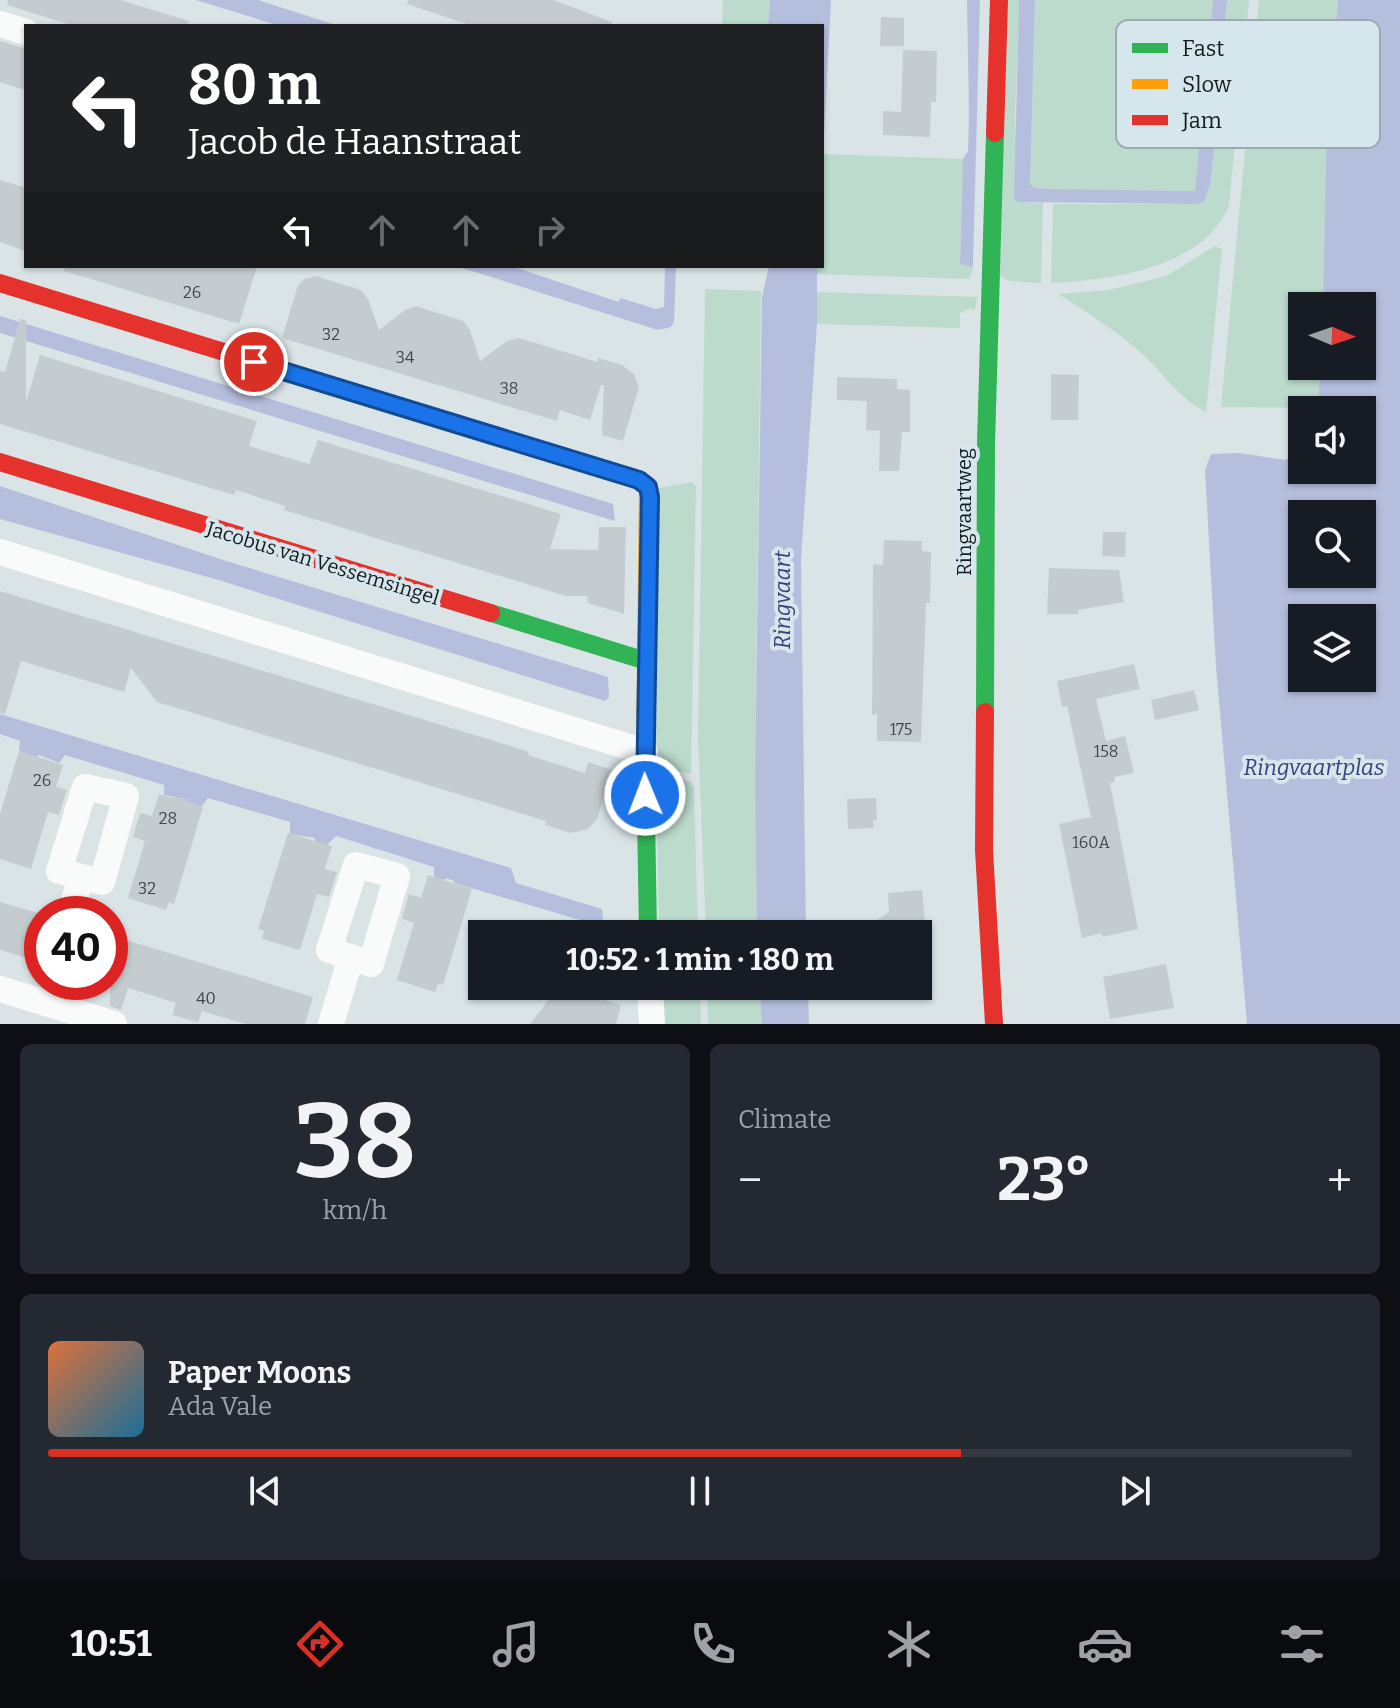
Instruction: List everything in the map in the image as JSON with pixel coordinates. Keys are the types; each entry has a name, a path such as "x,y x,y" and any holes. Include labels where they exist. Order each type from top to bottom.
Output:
{"street":[{"name":"Ringvaartweg","path":"994,1024 984,850 986,444 999,0"},
{"path":"0,24 24,31"},
{"path":"0,283 639,480 648,487 645,752 648,920"},
{"name":"Jacobus van Vessemsingel","path":"0,462 646,661"},
{"path":"0,552 645,752"},
{"path":"75,896 81,877"},
{"path":"331,1024 351,957"},
{"path":"0,989 24,991"},
{"path":"63,1000 114,1024"},
{"path":"651,1000 652,1024"}],"green space":[{"path":"723,0 770,0 768,24 722,24"},
{"path":"1006,0 1019,0 1015,120 1018,202 1043,203 1041,283 1010,281 1000,276"},
{"path":"1035,0 1213,0 1211,20 1116,20 1116,148 1199,148 1195,191 1053,189 1035,188 1030,184"},
{"path":"1227,0 1249,0 1247,20 1225,20"},
{"path":"1259,0 1338,0 1336,20 1257,20"},
{"path":"1214,148 1235,148 1229,205 1217,226 1178,257 1127,274 1051,283 1053,204 1196,204 1204,202 1211,181"},
{"path":"1245,148 1326,148 1323,292 1288,292 1288,380 1319,380 1319,396 1288,396 1288,408 1221,407"},
{"path":"824,154 963,159 960,263 973,267 970,279 817,274 817,268 824,268"},
{"path":"1215,246 1222,249 1206,412 1188,400 1121,337 1058,294 1109,290 1166,276"},
{"path":"705,289 761,291 755,781 757,920 705,920 698,737"},
{"path":"817,292 978,297 974,311 971,308 960,313 960,328 817,324"},
{"path":"692,482 696,486 691,774 656,766 659,488"},
{"path":"656,772 691,782 694,786 698,920 659,920"},
{"path":"661,1000 700,1000 701,1024 662,1024"},
{"path":"707,1000 760,1000 762,1024 708,1024"}],"water":[{"path":"196,0 258,0 333,24 274,24"},
{"path":"770,0 831,0 824,134 824,24 768,24"},
{"path":"967,0 980,0 973,267 960,264 963,159 968,151"},
{"path":"1019,0 1035,0 1030,184 1035,188 1195,191 1199,148 1214,148 1211,181 1204,202 1018,202 1014,199"},
{"path":"1213,0 1227,0 1225,20 1211,20"},
{"name":"Ringvaartplas","path":"1338,0 1400,0 1400,1024 1247,1024 1216,666 1205,470 1211,454 1239,453 1288,458 1288,484 1376,484 1376,396 1319,396 1319,380 1376,380 1376,292 1323,292 1326,148 1380,148 1380,20 1336,20"},
{"path":"462,268 517,268 619,302 620,298 656,309 664,307 665,268 676,268 674,321 671,327 658,330"},
{"name":"Ringvaart","path":"769,268 817,268 817,324 801,559 806,920 757,920 755,781 762,297"},
{"path":"0,316 613,504 615,521 0,333"},
{"path":"0,486 223,560 608,677 609,697 605,701 215,579 0,519"},
{"path":"0,714 511,868 516,883 602,909 603,920 580,920 446,878 434,877 434,867 336,836 327,845 315,841 315,838 290,834 290,822 208,798 201,807 185,799 164,795 164,785 65,755 59,763 39,755 37,757 19,751 20,741 0,734"},
{"path":"760,1000 808,1000 809,1024 762,1024"}],"building":[{"path":"8,0 121,0 189,21 188,24 68,24 7,5"},
{"path":"408,0 553,0 612,22 467,24 407,4"},
{"path":"881,17 904,18 904,46 880,46"},
{"path":"0,41 24,48 24,89 0,82"},
{"path":"903,50 937,51 936,102 931,102 930,137 883,135 883,111 901,112"},
{"path":"0,180 24,187 24,250 0,242"},
{"path":"65,268 256,268 239,324 64,271"},
{"path":"316,276 361,290 368,299 379,330 405,310 416,306 463,321 470,330 480,361 507,341 519,338 597,362 598,358 622,365 634,374 639,387 623,441 602,435 604,385 601,385 590,420 560,410 557,421 282,338 298,285 304,279"},
{"path":"20,319 26,320 26,402 40,355 257,421 249,446 309,464 318,440 561,514 550,549 598,550 599,527 626,527 624,614 588,603 587,596 566,596 284,510 285,506 236,490 234,495 0,424 0,371 5,372"},
{"path":"1051,374 1079,375 1078,420 1051,420"},
{"path":"837,377 897,379 897,389 910,390 910,432 902,432 899,471 879,471 880,431 866,430 867,401 837,400"},
{"path":"1103,532 1126,532 1125,557 1102,556"},
{"path":"884,540 922,541 922,551 931,552 921,742 877,741 877,714 872,715 873,564 883,565"},
{"path":"1049,568 1119,570 1124,602 1078,610 1078,614 1047,614"},
{"path":"0,591 511,746 529,752 528,755 585,773 588,762 612,770 597,819 588,829 571,833 545,825 546,821 157,702 131,668 124,692 21,661 5,714 0,713"},
{"path":"1134,664 1140,689 1096,699 1106,741 1125,736 1134,773 1114,777 1115,782 1110,783 1138,929 1082,938 1059,824 1091,817 1067,706 1062,707 1057,681"},
{"path":"1194,690 1199,710 1155,720 1151,700"},
{"path":"19,751 63,765 56,787 67,790 59,815 48,812 31,869 0,859 0,814"},
{"path":"159,794 175,796 203,807 174,904 169,902 166,910 128,898 145,841 133,837 140,813 152,816"},
{"path":"876,798 877,820 873,820 874,828 848,829 847,799"},
{"path":"288,833 332,846 325,869 337,872 329,897 317,894 300,950 262,939 264,931 258,929"},
{"path":"428,875 472,889 443,985 438,984 435,992 397,980 414,923 402,919 409,894 421,898"},
{"path":"922,890 925,920 877,920 889,912 888,893"},
{"path":"0,902 24,909 24,957 0,950"},
{"path":"128,940 313,997 305,1024 245,1024 202,1011 198,1022 172,1015 176,1003 128,988"},
{"path":"1166,964 1174,1008 1110,1019 1103,977"},
{"path":"110,1000 124,1000 121,1010 110,1006"},
{"path":"549,1000 604,1000 621,1005 616,1024 530,1024"}],"traffic: fast":[{"path":"985,712 986,444 995,133"},
{"path":"491,613 646,661"},
{"path":"645,754 648,920"}],"traffic: slow":[{"path":"341,388 639,480 648,487 645,754"}],"traffic: jam":[{"path":"995,133 999,0"},
{"path":"0,283 341,388"},
{"path":"0,462 491,613"},
{"path":"985,712 984,850 994,1024"}],"route":[{"path":"254,362 639,480 648,487 645,795"}]}
